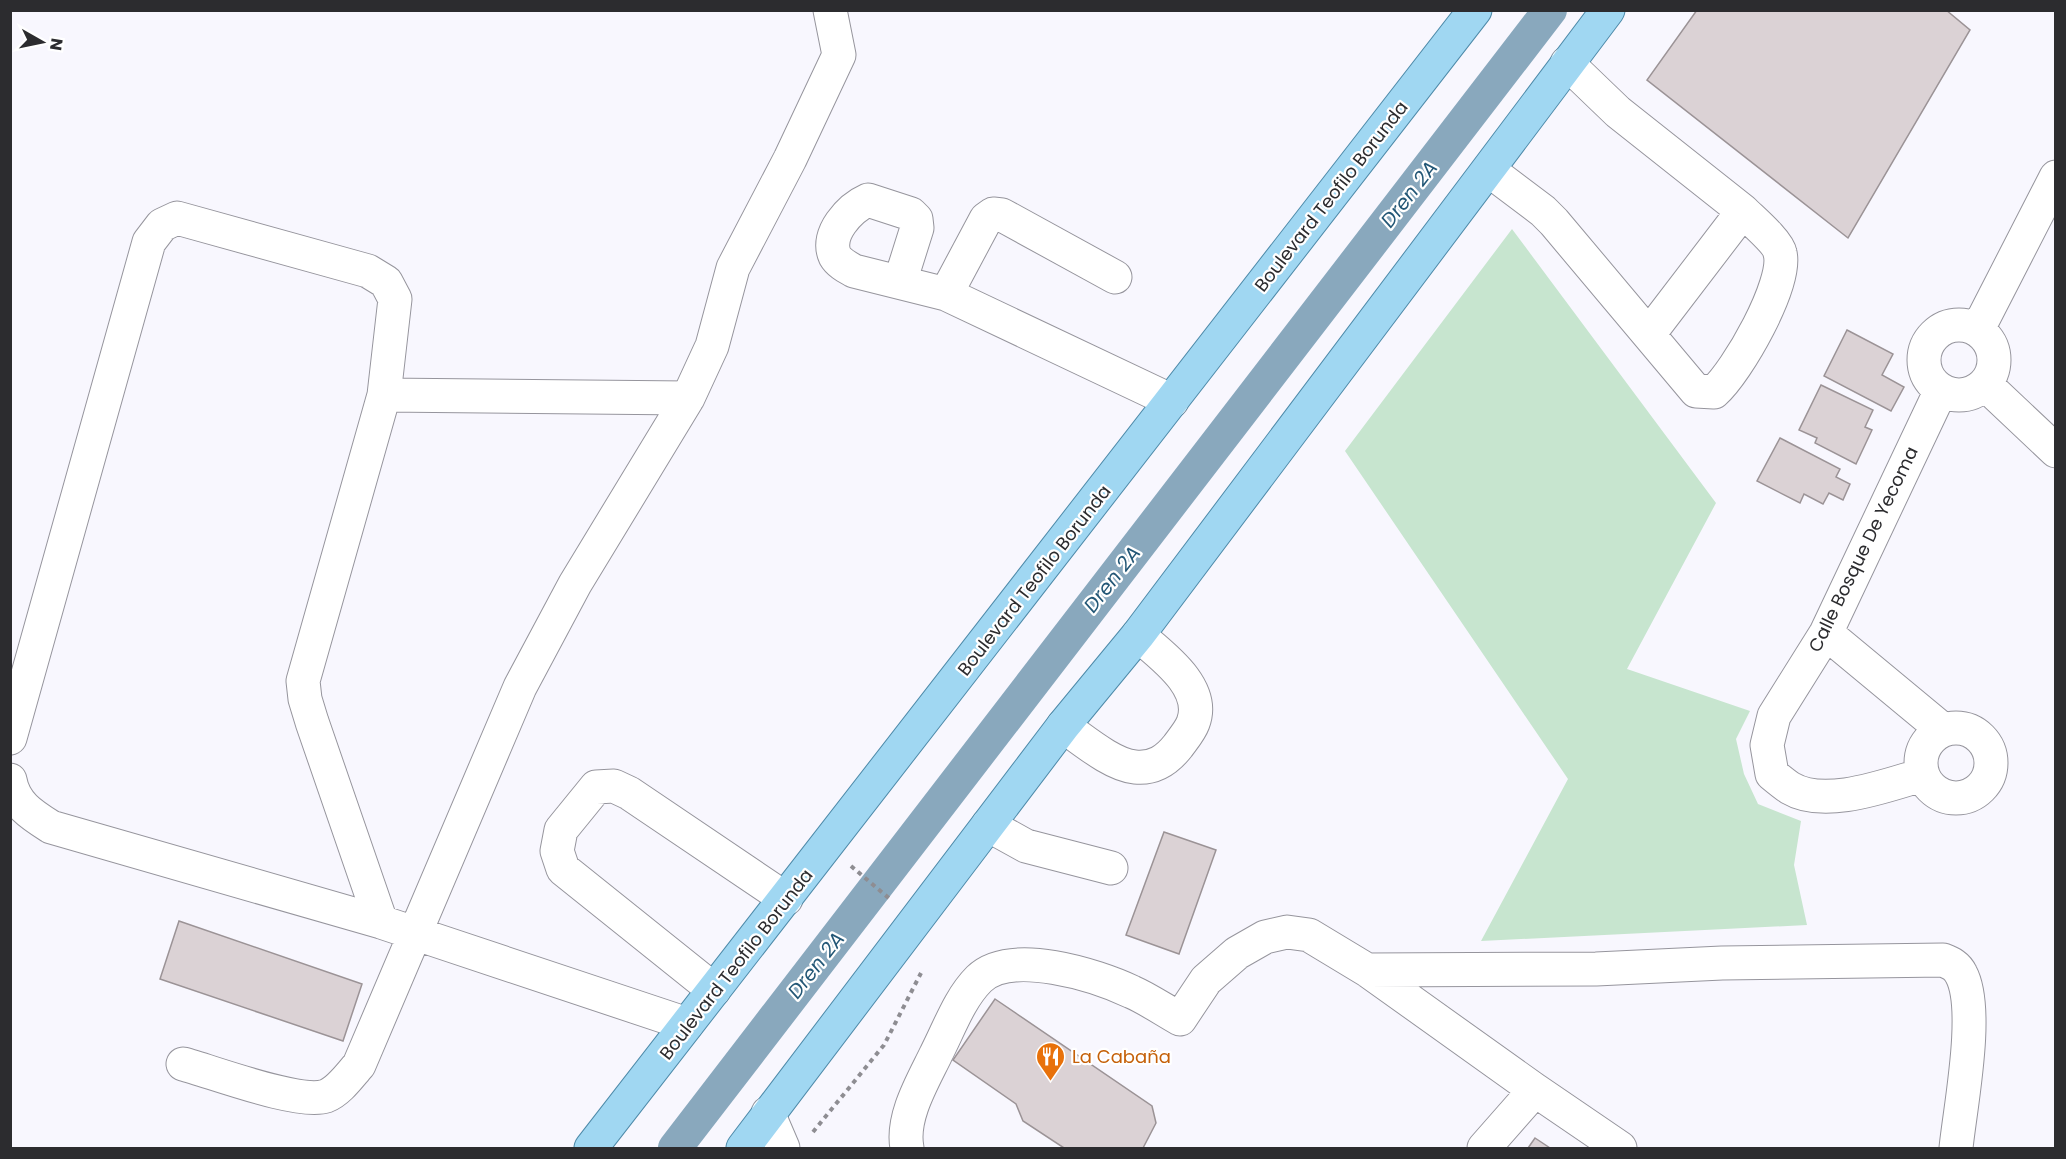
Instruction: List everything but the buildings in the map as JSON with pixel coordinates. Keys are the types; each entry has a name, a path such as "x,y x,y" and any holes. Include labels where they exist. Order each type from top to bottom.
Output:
{"main road":[{"name":"Boulevard Teofilo Borunda","path":"591,1149 1475,10"},
{"path":"742,1149 1063,726 1138,635 1490,171 1608,10"}],"street":[{"path":"830,10 840,55"},
{"path":"183,1064 304,1099 327,1096 359,1065 520,687 575,584 688,398 712,346 733,268 790,159 840,55 855,10"},
{"path":"1490,171 1544,211 1696,391 1714,392 1725,383 1768,311 1782,262 1780,250 1743,211 1618,112 1568,63"},
{"path":"1978,329 2055,177"},
{"path":"1648,334 1743,211"},
{"path":"946,294 986,219 993,214 1002,215 1115,276"},
{"path":"10,738 149,242 162,225 177,218 368,271 386,282 395,299 384,395 303,681 304,699 381,922"},
{"path":"900,282 946,294 1172,401"},
{"path":"1955,324 1978,329 1991,344 1994,354 1991,375 1984,384 1975,392 1964,395 1941,390 1932,383 1924,363 1928,342 1944,327 1955,324"},
{"path":"1984,384 2055,451"},
{"name":"Calle Bosque De Yecoma","path":"1922,775 1864,792 1820,796 1792,790 1772,774 1767,745 1774,716 1826,633 1941,390"},
{"path":"384,395 688,398"},
{"path":"1826,633 1943,730"},
{"path":"1063,726 1104,754 1134,767 1155,765 1169,758 1193,725 1196,715 1193,695 1173,666 1138,635"},
{"path":"1956,727 1968,729 1984,741 1992,759 1991,771 1986,784 1976,793 1964,798 1951,798 1939,794 1929,786 1922,775 1920,761 1924,748 1932,737 1943,730 1956,727"},
{"path":"10,780 26,812 51,827 381,922 687,1024"},
{"path":"714,990 563,868 557,851 561,830 596,788 614,786 629,793 786,899"},
{"path":"988,825 1026,846 1111,868"},
{"path":"907,1149 908,1119 924,1078 965,995 981,978 998,967 1035,965 1084,975 1132,992 1180,1019 1206,980 1237,953 1265,937 1287,932 1309,935 1367,970 1620,1149"},
{"path":"1367,970 1596,969 1745,962 1943,960 1953,964 1962,975 1970,1018 1956,1149"},
{"path":"1484,1149 1535,1090"},
{"path":"768,1113 795,1144"}],"path":[{"path":"851,866 885,894"},
{"path":"795,1144 884,1045 924,967"}],"green space":[{"path":"1512,229 1716,503 1627,669 1750,711 1736,739 1744,774 1758,804 1801,821 1794,865 1807,925 1481,941 1568,779 1345,451"}],"waterway":[{"name":"Dren 2A","path":"675,1148 1550,10"}],"place":[{"name":"La Cabaña","path":"1051,1082"}]}
